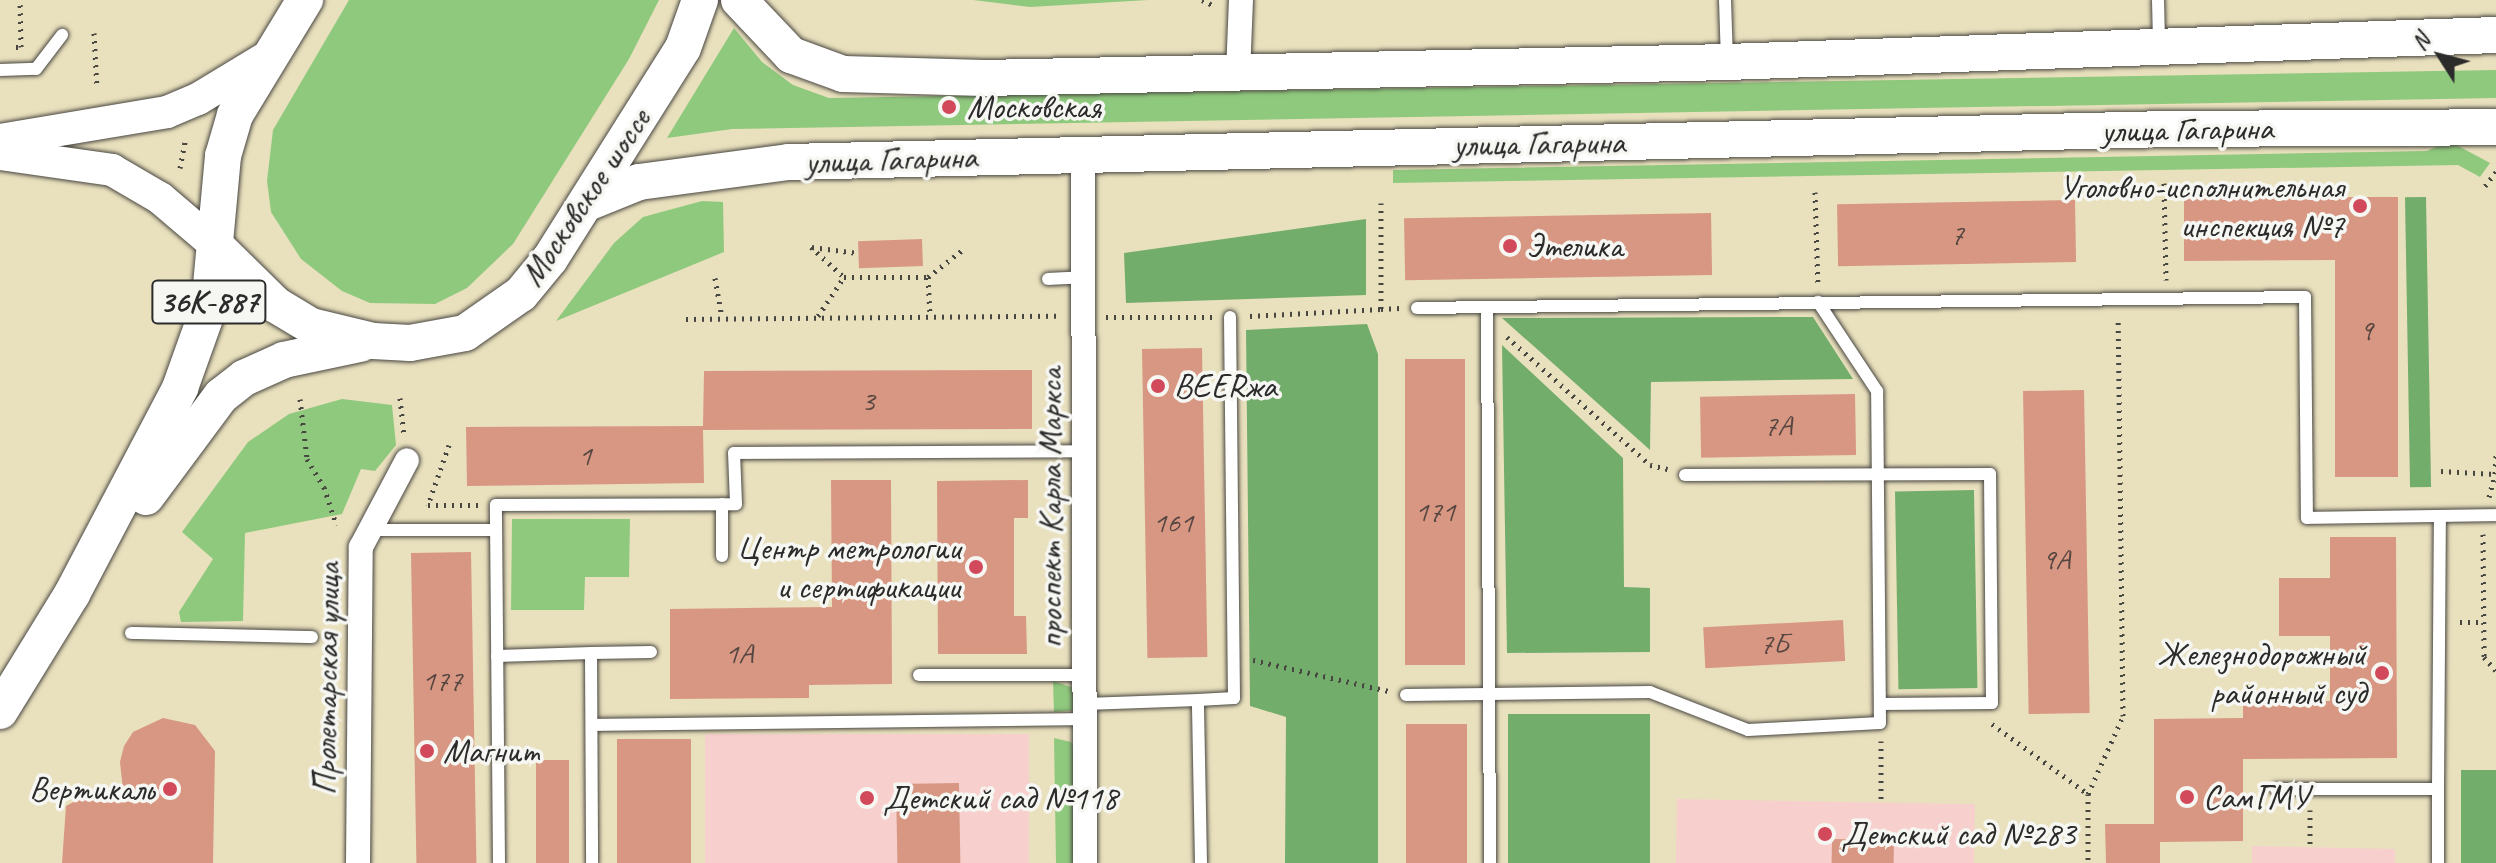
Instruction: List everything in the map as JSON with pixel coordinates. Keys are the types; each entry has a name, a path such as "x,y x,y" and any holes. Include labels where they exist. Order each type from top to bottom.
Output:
{"main road":[{"name":"Московское шоссе","path":"0,711 72,594 180,388 209,307 223,156 235,115 305,0"},
{"name":"Московское шоссе","path":"72,594 221,396 284,360 373,341 438,341 490,320 550,259 587,203 683,48 700,0"},
{"path":"739,0 791,55 843,74 1238,74 1727,62 2496,35"},
{"path":"0,140 167,112 198,99 269,56"},
{"name":"улица Гагарина","path":"587,203 639,182 735,167 1083,153 2496,127"},
{"path":"0,154 112,170 160,198 214,246"},
{"name":"Московское шоссе","path":"214,246 296,319 373,341"}],"street":[{"path":"1238,74 1241,0"},
{"name":"проспект Карла Маркса","path":"1083,153 1085,863"},
{"name":"Пролетарская улица","path":"358,863 361,547 407,460"}],"lane":[{"path":"1725,0 1727,62"},
{"path":"2158,0 2159,45"},
{"path":"0,70 36,69 62,35"},
{"path":"1048,279 1082,277"},
{"path":"1417,308 1487,313 1818,302 2305,297 2307,518 2490,516"},
{"path":"1406,695 1650,692 1748,730 1880,723 1877,391 1818,302"},
{"path":"1487,313 1490,863"},
{"path":"592,725 1085,711 1234,698 1230,317"},
{"path":"499,863 496,505 736,504 734,453 1083,451"},
{"path":"1685,475 1700,478 1990,474 1992,703 1881,704"},
{"path":"722,504 722,556"},
{"path":"2438,863 2440,517"},
{"path":"368,530 496,530"},
{"path":"131,633 312,637"},
{"path":"497,656 651,652"},
{"path":"591,653 592,863"},
{"path":"919,675 1085,675"},
{"path":"1198,700 1201,863"},
{"path":"2276,789 2438,789"}],"path":[{"path":"10,47 21,47 20,0"},
{"path":"1202,0 1216,7"},
{"path":"94,33 97,88"},
{"path":"180,168 188,124"},
{"path":"2485,186 2496,172"},
{"path":"2164,183 2166,297"},
{"path":"2065,185 2075,185"},
{"path":"1815,192 1818,302"},
{"path":"1381,203 1381,309"},
{"path":"858,253 811,247 844,277 928,277 965,248"},
{"path":"818,316 844,277"},
{"path":"928,277 930,316"},
{"path":"715,278 722,316"},
{"path":"2088,863 2088,794 2123,716 2118,298"},
{"path":"686,319 722,316 1230,317 1417,308"},
{"path":"1487,313 1650,465 1700,478"},
{"path":"400,398 407,460"},
{"path":"300,399 307,459 324,487 336,525"},
{"path":"449,445 428,505 496,505"},
{"path":"2496,453 2483,622 2484,657 2496,671"},
{"path":"2441,471 2495,474"},
{"path":"2459,622 2483,622"},
{"path":"1233,655 1406,695"},
{"path":"1880,723 1881,803"},
{"path":"1975,723 1991,723 2088,794"},
{"path":"2310,810 2310,848"}],"shaded area":[{"name":"Детский сад №118","path":"705,734 1029,734 1029,863 705,863"},
{"name":"Детский сад №283","path":"1677,799 1975,804 1974,863 1676,863"},
{"path":"2252,846 2395,849 2395,863 2252,863"}],"green space":[{"path":"349,0 659,0 629,59 513,244 467,288 435,304 370,303 342,291 301,259 271,212 267,181 273,130"},
{"path":"973,0 1148,0 1030,7"},
{"path":"734,28 762,62 793,85 829,98 2496,70 2496,98 732,129 667,138"},
{"path":"2449,141 2490,163 2480,177 2458,165 1393,183 1393,170 2427,151"},
{"path":"2405,197 2426,197 2431,487 2410,487"},
{"path":"702,201 723,202 724,252 556,321 614,243 643,217"},
{"path":"1366,219 1366,295 1126,303 1124,253"},
{"path":"1813,317 1853,379 1651,382 1650,450 1502,318"},
{"path":"1367,324 1378,354 1378,863 1285,863 1286,717 1250,706 1246,330"},
{"path":"1502,345 1623,458 1624,587 1650,588 1650,652 1507,653"},
{"path":"342,399 392,405 396,445 375,471 361,469 342,514 245,533 243,621 181,622 179,612 213,559 182,532 248,442 289,414"},
{"path":"1974,490 1977,688 1898,689 1895,491"},
{"path":"512,519 630,519 629,577 585,577 584,610 511,610"},
{"path":"1053,681 1074,688 1077,710 1054,712"},
{"path":"1508,714 1650,714 1650,863 1508,863"},
{"path":"1054,738 1071,742 1075,750 1076,863 1056,863"},
{"path":"2461,770 2496,770 2496,863 2461,863"}],"building":[{"path":"2184,197 2398,197 2398,477 2335,477 2335,260 2184,261"},
{"path":"2075,200 2076,262 1838,266 1837,204"},
{"path":"1711,213 1712,275 1405,280 1404,218"},
{"path":"922,239 923,266 859,268 858,241"},
{"path":"1202,348 1207,657 1147,658 1142,349"},
{"path":"1405,359 1465,359 1465,665 1405,665"},
{"path":"1032,370 1032,429 703,430 704,483 467,486 466,427 703,426 704,371"},
{"path":"2084,390 2090,713 2029,714 2023,391"},
{"path":"1855,394 1856,455 1701,458 1700,397"},
{"path":"831,480 891,480 892,684 809,685 809,698 670,699 670,609 832,607"},
{"name":"Центр метрологии и сертификации","path":"1028,480 1028,518 1014,518 1014,616 1026,616 1027,654 938,654 937,481"},
{"path":"2330,537 2396,537 2397,758 2243,759 2243,841 2160,842 2160,863 2106,863 2105,824 2154,824 2154,719 2243,718 2243,702 2330,701 2330,636 2279,636 2279,578 2330,578"},
{"path":"471,552 476,863 416,863 411,553"},
{"path":"1843,620 1845,661 1705,668 1703,627"},
{"name":"Вертикаль","path":"163,718 195,725 215,751 213,863 62,863 66,806 79,799 124,799 120,762 124,746 133,732"},
{"path":"1406,724 1467,724 1467,863 1406,863"},
{"path":"617,739 691,739 691,863 617,863"},
{"path":"536,760 569,760 569,863 536,863"},
{"path":"959,783 960,863 897,863 896,784"},
{"path":"1832,839 1894,840 1894,863 1832,863"}],"place":[{"name":"Московская","path":"949,107"},
{"name":"Уголовно-исполнительная инспекция №7","path":"2360,206"},
{"name":"Этелика","path":"1510,246"},
{"name":"BEERжа","path":"1158,386"},
{"name":"Центр метрологии и сертификации","path":"976,567"},
{"name":"Железнодорожный районный суд","path":"2382,673"},
{"name":"Магнит","path":"427,751"},
{"name":"Вертикаль","path":"170,789"},
{"name":"СамГМУ","path":"2187,797"},
{"name":"Детский сад №118","path":"867,798"},
{"name":"Детский сад №283","path":"1825,834"}]}
